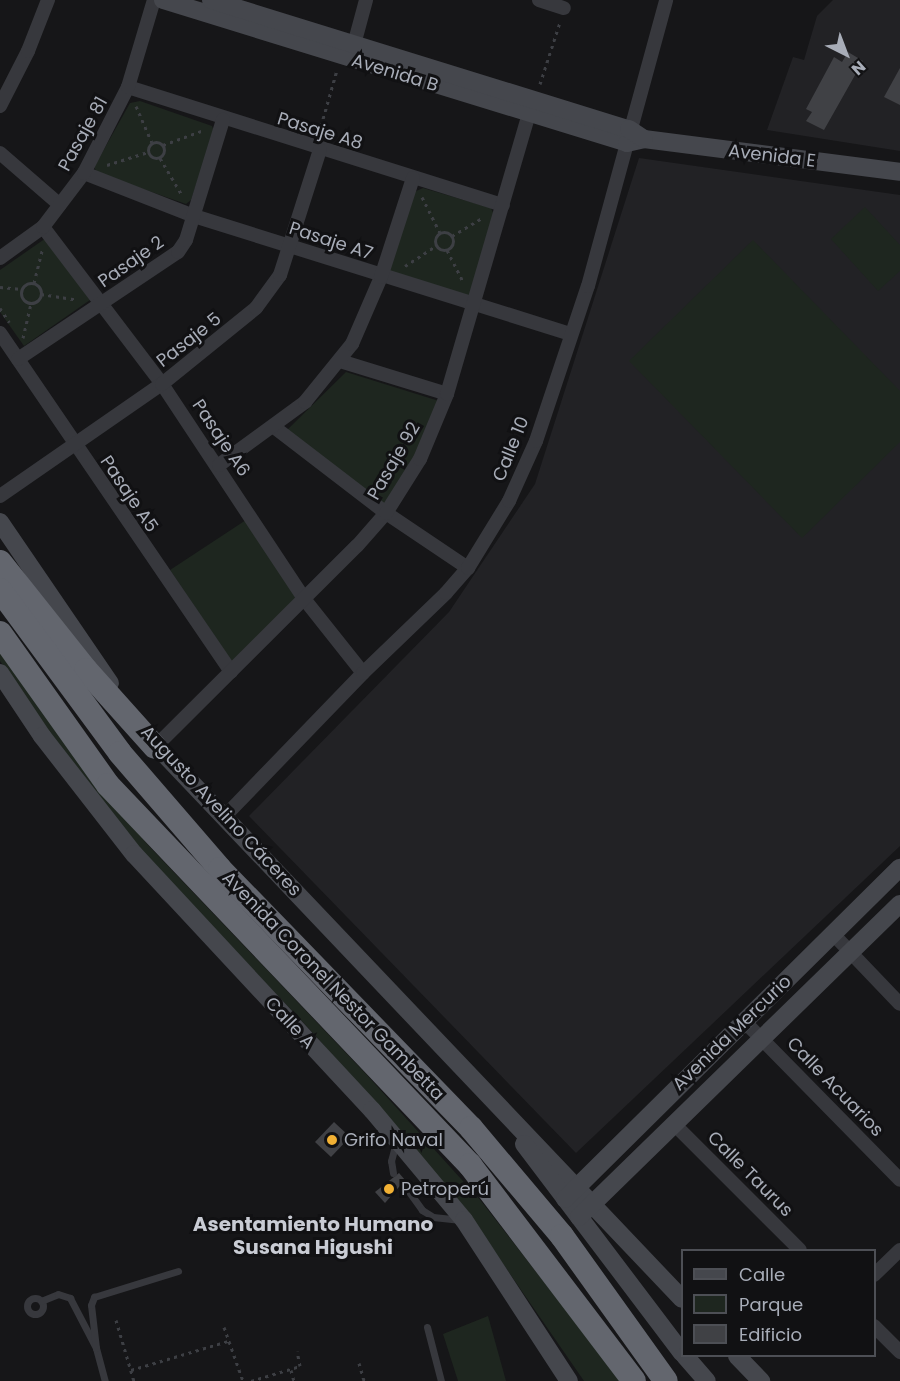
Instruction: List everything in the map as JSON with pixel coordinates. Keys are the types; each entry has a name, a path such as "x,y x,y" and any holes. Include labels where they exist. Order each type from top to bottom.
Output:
{"highway":[{"path":"0,562 86,670 155,747"},
{"name":"Avenida Coronel Nestor Gambetta","path":"0,590 120,753 220,869 471,1128 562,1236 666,1381"},
{"name":"Avenida Coronel Nestor Gambetta","path":"0,633 108,784 470,1165 634,1381"}],"street":[{"path":"0,106 28,51 48,0"},
{"name":"Pasaje 81","path":"0,258 43,226 90,170 128,87 154,0"},
{"name":"Avenida B","path":"163,0 633,137"},
{"name":"Avenida B","path":"211,0 349,54 530,113 633,137"},
{"path":"349,54 366,0"},
{"path":"539,0 564,8"},
{"name":"Calle 10","path":"224,817 468,568 524,471 604,234 633,137 666,0"},
{"name":"Pasaje A8","path":"128,87 223,120 503,205"},
{"name":"Pasaje 92","path":"155,747 305,600 386,513 420,459 447,394 530,113"},
{"name":"Pasaje 2","path":"18,359 178,252 194,216 223,120"},
{"name":"Avenida E","path":"633,137 900,172"},
{"name":"Pasaje 5","path":"0,496 75,447 162,384 256,308 280,275 317,149"},
{"path":"0,153 60,205"},
{"name":"Pasaje A7","path":"90,170 194,216 381,277 570,334"},
{"path":"219,465 306,402 340,361 366,316 413,178"},
{"name":"Pasaje A6","path":"43,226 162,384 219,465 305,600 363,673"},
{"name":"Pasaje A5","path":"0,333 75,447 231,672"},
{"path":"340,361 447,394"},
{"path":"274,427 386,513 468,568"},
{"name":"Augusto Avelino Cáceres","path":"0,522 155,747 473,1075 586,1211"},
{"name":"Calle A","path":"0,673 42,736 134,854 396,1139 464,1220 569,1381"},
{"name":"Avenida Mercurio","path":"571,1193 743,1020 834,935 900,868"},
{"name":"Avenida Mercurio","path":"586,1211 760,1037 900,904"},
{"path":"834,935 900,1004"},
{"name":"Calle Acuarios","path":"743,1020 900,1180"},
{"name":"Calle Taurus","path":"674,1124 798,1249"},
{"path":"586,1211 681,1298"},
{"path":"586,1211 681,1350"},
{"path":"876,1273 900,1250"},
{"path":"876,1328 900,1352"},
{"path":"687,1357 707,1381"},
{"path":"738,1357 761,1381"}],"lane":[{"path":"393,1173 391,1161 396,1139"},
{"path":"404,1185 422,1210 433,1217 464,1220"},
{"path":"105,1381 96,1348 91,1305 94,1297 178,1270"},
{"path":"41,1301 58,1294 70,1298 96,1348"},
{"path":"427,1327 441,1381"}],"path":[{"path":"540,84 564,8"},
{"path":"317,149 349,54"},
{"path":"140,103 132,104 152,142 163,145 210,126 200,122"},
{"path":"148,152 152,142"},
{"path":"163,145 160,158 186,202"},
{"path":"90,170 148,152"},
{"path":"148,152 153,158 160,158"},
{"path":"422,196 433,199"},
{"path":"419,207 422,196"},
{"path":"400,269 436,246 440,233 422,196"},
{"path":"476,212 487,215"},
{"path":"440,233 452,236 487,215"},
{"path":"484,226 487,215"},
{"path":"447,250 453,244 452,236"},
{"path":"436,246 447,250 468,290"},
{"path":"0,287 22,289 34,283 45,247 34,252"},
{"path":"400,269 403,259"},
{"path":"400,269 411,273"},
{"path":"468,290 470,280"},
{"path":"34,283 41,294 78,300"},
{"path":"456,287 468,290"},
{"path":"22,289 23,299 31,303"},
{"path":"23,338 31,303 41,294"},
{"path":"0,308 23,338"},
{"path":"23,338 34,333"},
{"path":"116,1320 134,1381"},
{"path":"224,1327 243,1381"},
{"path":"131,1370 228,1341"},
{"path":"251,1381 300,1366 297,1351"},
{"path":"359,1363 364,1381"},
{"path":"291,1370 294,1381"}],"shaded area":[{"path":"833,0 900,0 900,151 767,130 793,57 804,60 817,16"},
{"path":"639,158 900,195 900,846 576,1153 249,816 449,612 535,484"}],"green space":[{"path":"140,101 212,126 214,131 191,200 186,204 97,173 94,167 130,103"},
{"path":"423,188 491,208 495,217 470,296 389,272 414,192"},
{"path":"865,207 900,245 900,271 878,291 831,239"},
{"path":"46,238 90,300 24,346 0,312 0,270"},
{"path":"753,240 900,391 900,442 802,538 629,361"},
{"path":"346,372 439,401 420,452 386,505 286,431"},
{"path":"246,520 299,602 234,665 170,570"},
{"path":"0,652 95,782 148,845 366,1074 481,1201 621,1381 584,1381 468,1213 315,1035 145,855 44,725 0,661"},
{"path":"488,1316 506,1381 458,1381 443,1334"}],"building":[{"path":"848,52 863,61 824,130 806,121 812,112 806,109 834,57 842,62"},
{"path":"900,68 900,105 884,97"},
{"name":"Grifo Naval","path":"334,1122 350,1137 331,1157 315,1142"},
{"name":"Petroperú","path":"399,1173 405,1180 385,1203 375,1192"}],"place":[{"name":"Grifo Naval","path":"332,1140"},
{"name":"Petroperú","path":"389,1189"}],"district":[{"name":"Asentamiento Humano Susana Higushi","path":"313,1236"}]}
